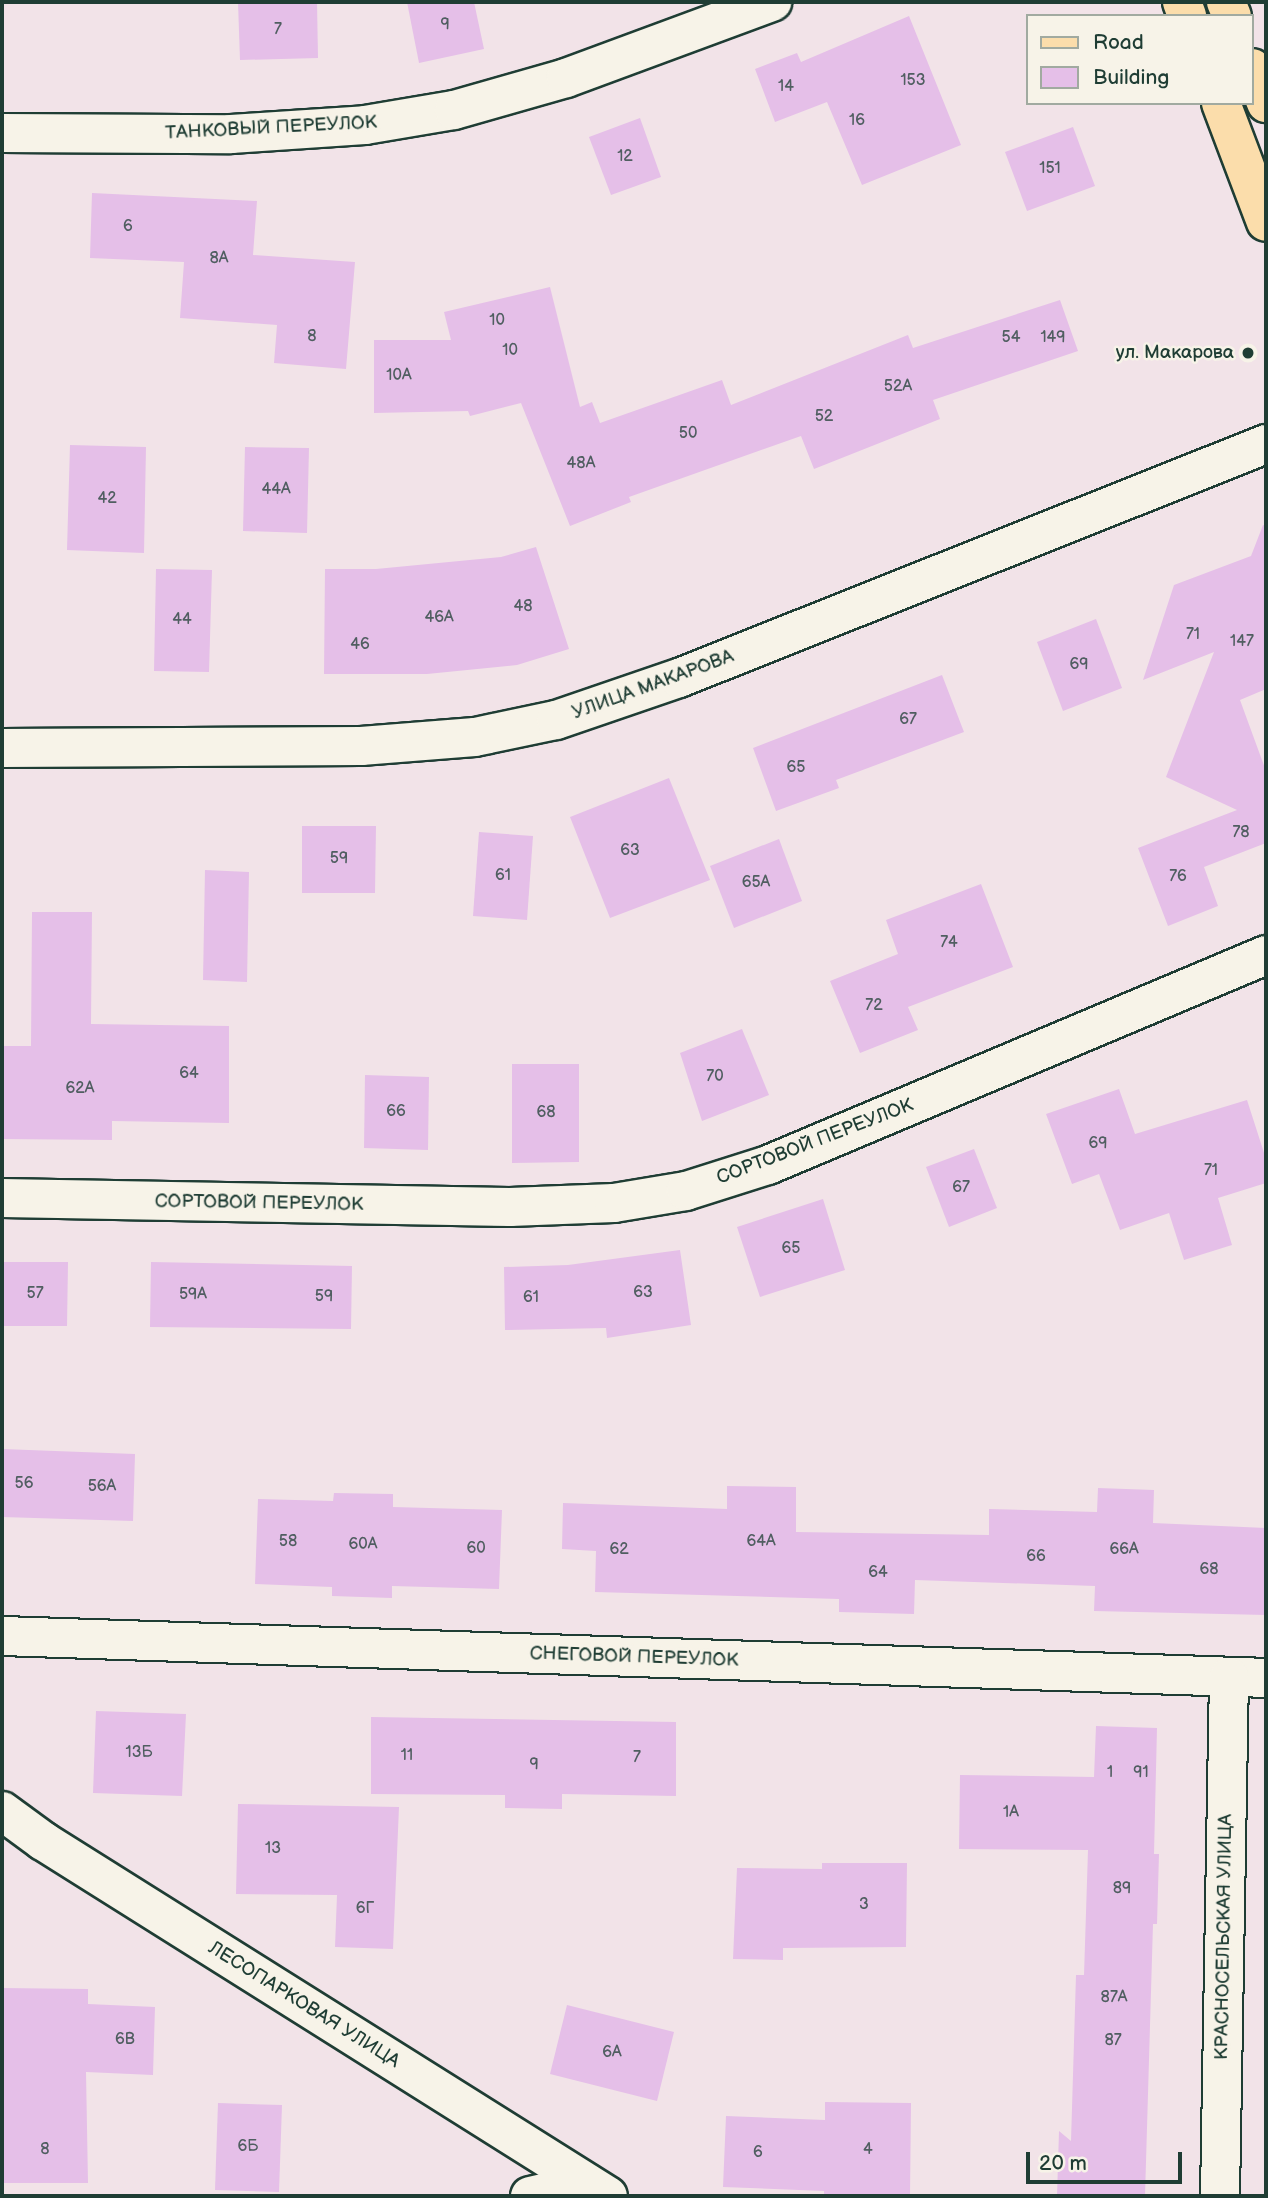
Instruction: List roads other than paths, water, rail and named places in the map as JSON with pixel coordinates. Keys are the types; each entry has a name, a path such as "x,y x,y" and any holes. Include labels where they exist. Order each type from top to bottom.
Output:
{"main road":[{"path":"1254,73 1266,103"},
{"path":"1222,105 1266,222"}],"street":[{"name":"ТАНКОВЫЙ ПЕРЕУЛОК","path":"2,133 231,134 365,125 441,113 566,78 772,2"},
{"name":"УЛИЦА МАКАРОВА","path":"2,748 362,746 475,737 556,720 678,678 1266,444"},
{"name":"СОРТОВОЙ ПЕРЕУЛОК","path":"2,1198 510,1207 614,1203 686,1191 768,1165 1266,956"},
{"name":"СНЕГОВОЙ ПЕРЕУЛОК","path":"2,1636 1248,1677"},
{"name":"КРАСНОСЕЛЬСКАЯ УЛИЦА","path":"1220,2196 1248,1677"},
{"name":"ЛЕСОПАРКОВАЯ УЛИЦА","path":"2,1811 43,1841 598,2190"},
{"path":"530,2196 598,2190"}],"place":[{"name":"ул. Макарова","path":"1248,353"}]}
